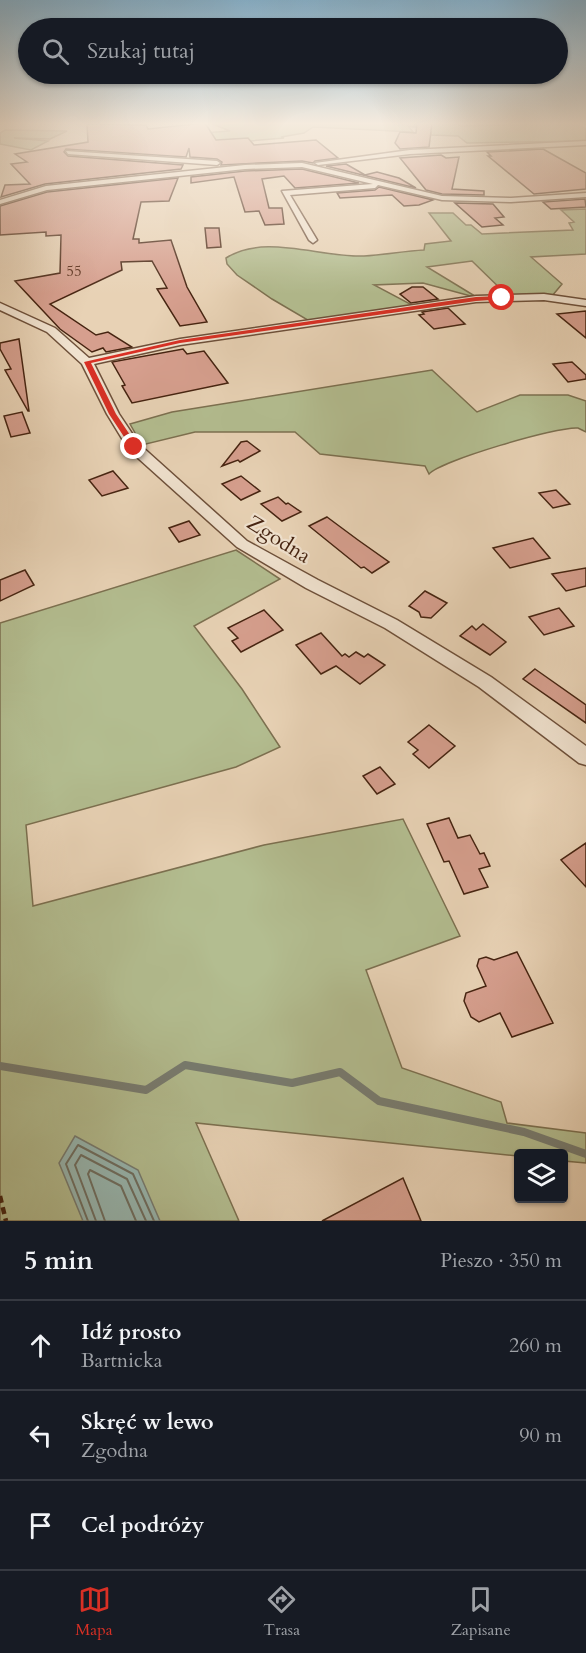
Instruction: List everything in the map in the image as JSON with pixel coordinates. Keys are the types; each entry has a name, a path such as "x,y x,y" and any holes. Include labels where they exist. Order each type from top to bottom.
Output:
{"street":[{"path":"0,202 15,200 46,188 122,180"},
{"path":"364,180 412,193 452,199 511,200 586,195"},
{"path":"313,240 285,193 385,185"},
{"path":"87,362 180,342 476,299 544,297 586,303"},
{"name":"Zgodna","path":"0,306 51,330 87,362 113,414 134,447 242,544 312,584 391,624 485,682 586,757"}],"path":[{"path":"0,1196 6,1221"}],"green space":[{"path":"586,209 586,254 531,257 562,284 552,296 509,297 472,261 427,267 478,298 423,283 374,285 414,306 311,322 237,275 227,264 226,258 258,247 293,248 347,256 364,256 424,250 425,244 451,241 429,213 453,213 466,225 471,225 482,234 573,230 569,223 574,222 561,210"},
{"path":"432,370 477,412 520,395 568,395 586,401 586,432 578,428 566,429 525,438 454,461 429,474 425,466 320,454 295,432 195,432 142,445 130,424 172,412"},
{"path":"236,550 280,579 194,626 242,689 280,747 236,767 26,825 33,906 264,845 403,819 460,936 366,970 402,1068 501,1102 507,1123 586,1133 586,1163 568,1161 568,1149 514,1149 514,1156 196,1123 239,1221 0,1221 0,623"}],"water":[{"path":"75,1136 138,1170 160,1221 83,1221 59,1163"}],"building":[{"path":"26,180 81,180 45,184 1,197 5,185 30,184"},
{"path":"177,180 169,201 141,202 133,239 139,239 139,243 171,240 187,287 207,322 180,326 157,289 167,288 152,261 121,262 122,270 50,304 96,335 108,332 132,347 106,352 103,348 92,352 60,329 15,281 60,273 61,235 46,236 46,232 0,235 0,206 47,192"},
{"path":"191,180 213,180 191,183"},
{"path":"235,180 262,180 269,208 282,208 284,224 265,225 259,211 245,212"},
{"path":"288,180 347,180 359,183 295,188"},
{"path":"383,180 402,180 416,188"},
{"path":"418,180 454,180 452,189 484,191 484,195 442,194 426,190"},
{"path":"517,180 586,180 586,189 534,194"},
{"path":"379,187 433,200 419,205 404,206 392,195 340,198 337,193 375,190"},
{"path":"585,199 586,207 551,209 543,202"},
{"path":"455,203 493,204 504,217 495,218 503,225 482,227"},
{"path":"205,228 219,228 221,247 207,248"},
{"path":"412,287 423,287 438,299 411,303 400,294"},
{"path":"448,308 465,324 434,329 419,315 424,314 422,312"},
{"path":"586,311 586,338 557,314"},
{"path":"19,339 29,411 5,370 11,369 0,349 0,343"},
{"path":"183,349 187,354 204,351 228,383 132,403 112,362"},
{"path":"572,362 586,375 586,379 568,382 553,364"},
{"path":"22,412 30,433 11,437 4,416"},
{"path":"247,441 260,451 240,462 238,460 222,466 241,442"},
{"path":"113,471 128,488 102,496 89,480"},
{"path":"241,476 260,491 241,500 222,484"},
{"path":"556,490 570,504 553,508 539,493"},
{"path":"278,497 301,512 282,521 261,504"},
{"path":"327,517 389,562 372,573 364,567 361,568 309,526"},
{"path":"189,521 200,535 179,542 169,528"},
{"path":"533,538 550,558 510,568 493,548"},
{"path":"586,568 586,586 566,591 552,574"},
{"path":"25,570 34,585 0,601 0,580"},
{"path":"425,591 447,603 431,618 421,617 419,612 409,606"},
{"path":"559,608 574,626 544,635 529,617"},
{"path":"264,610 283,630 241,652 232,641 238,638 228,628"},
{"path":"483,624 506,642 490,655 460,636 472,626 476,630"},
{"path":"321,633 342,656 345,654 349,657 356,652 364,657 368,654 385,665 360,684 336,666 321,674 296,645"},
{"path":"535,669 586,705 586,723 523,679"},
{"path":"429,725 455,746 429,768 413,754 418,750 408,742"},
{"path":"380,767 395,784 377,794 363,776"},
{"path":"449,818 458,838 470,835 480,854 484,853 490,866 479,869 488,887 464,894 449,861 444,862 427,824"},
{"path":"586,843 586,887 561,860"},
{"path":"517,952 553,1023 512,1037 500,1013 479,1022 471,1017 464,1001 466,993 486,986 477,966 479,959 486,957 494,960"},
{"path":"403,1178 421,1221 322,1221"}],"waterway":[{"path":"0,1066 146,1090 185,1065 292,1083 340,1072 379,1101 524,1132 586,1154"}],"route":[{"path":"134,447 113,414 87,362 180,342 476,299 502,298"}]}
